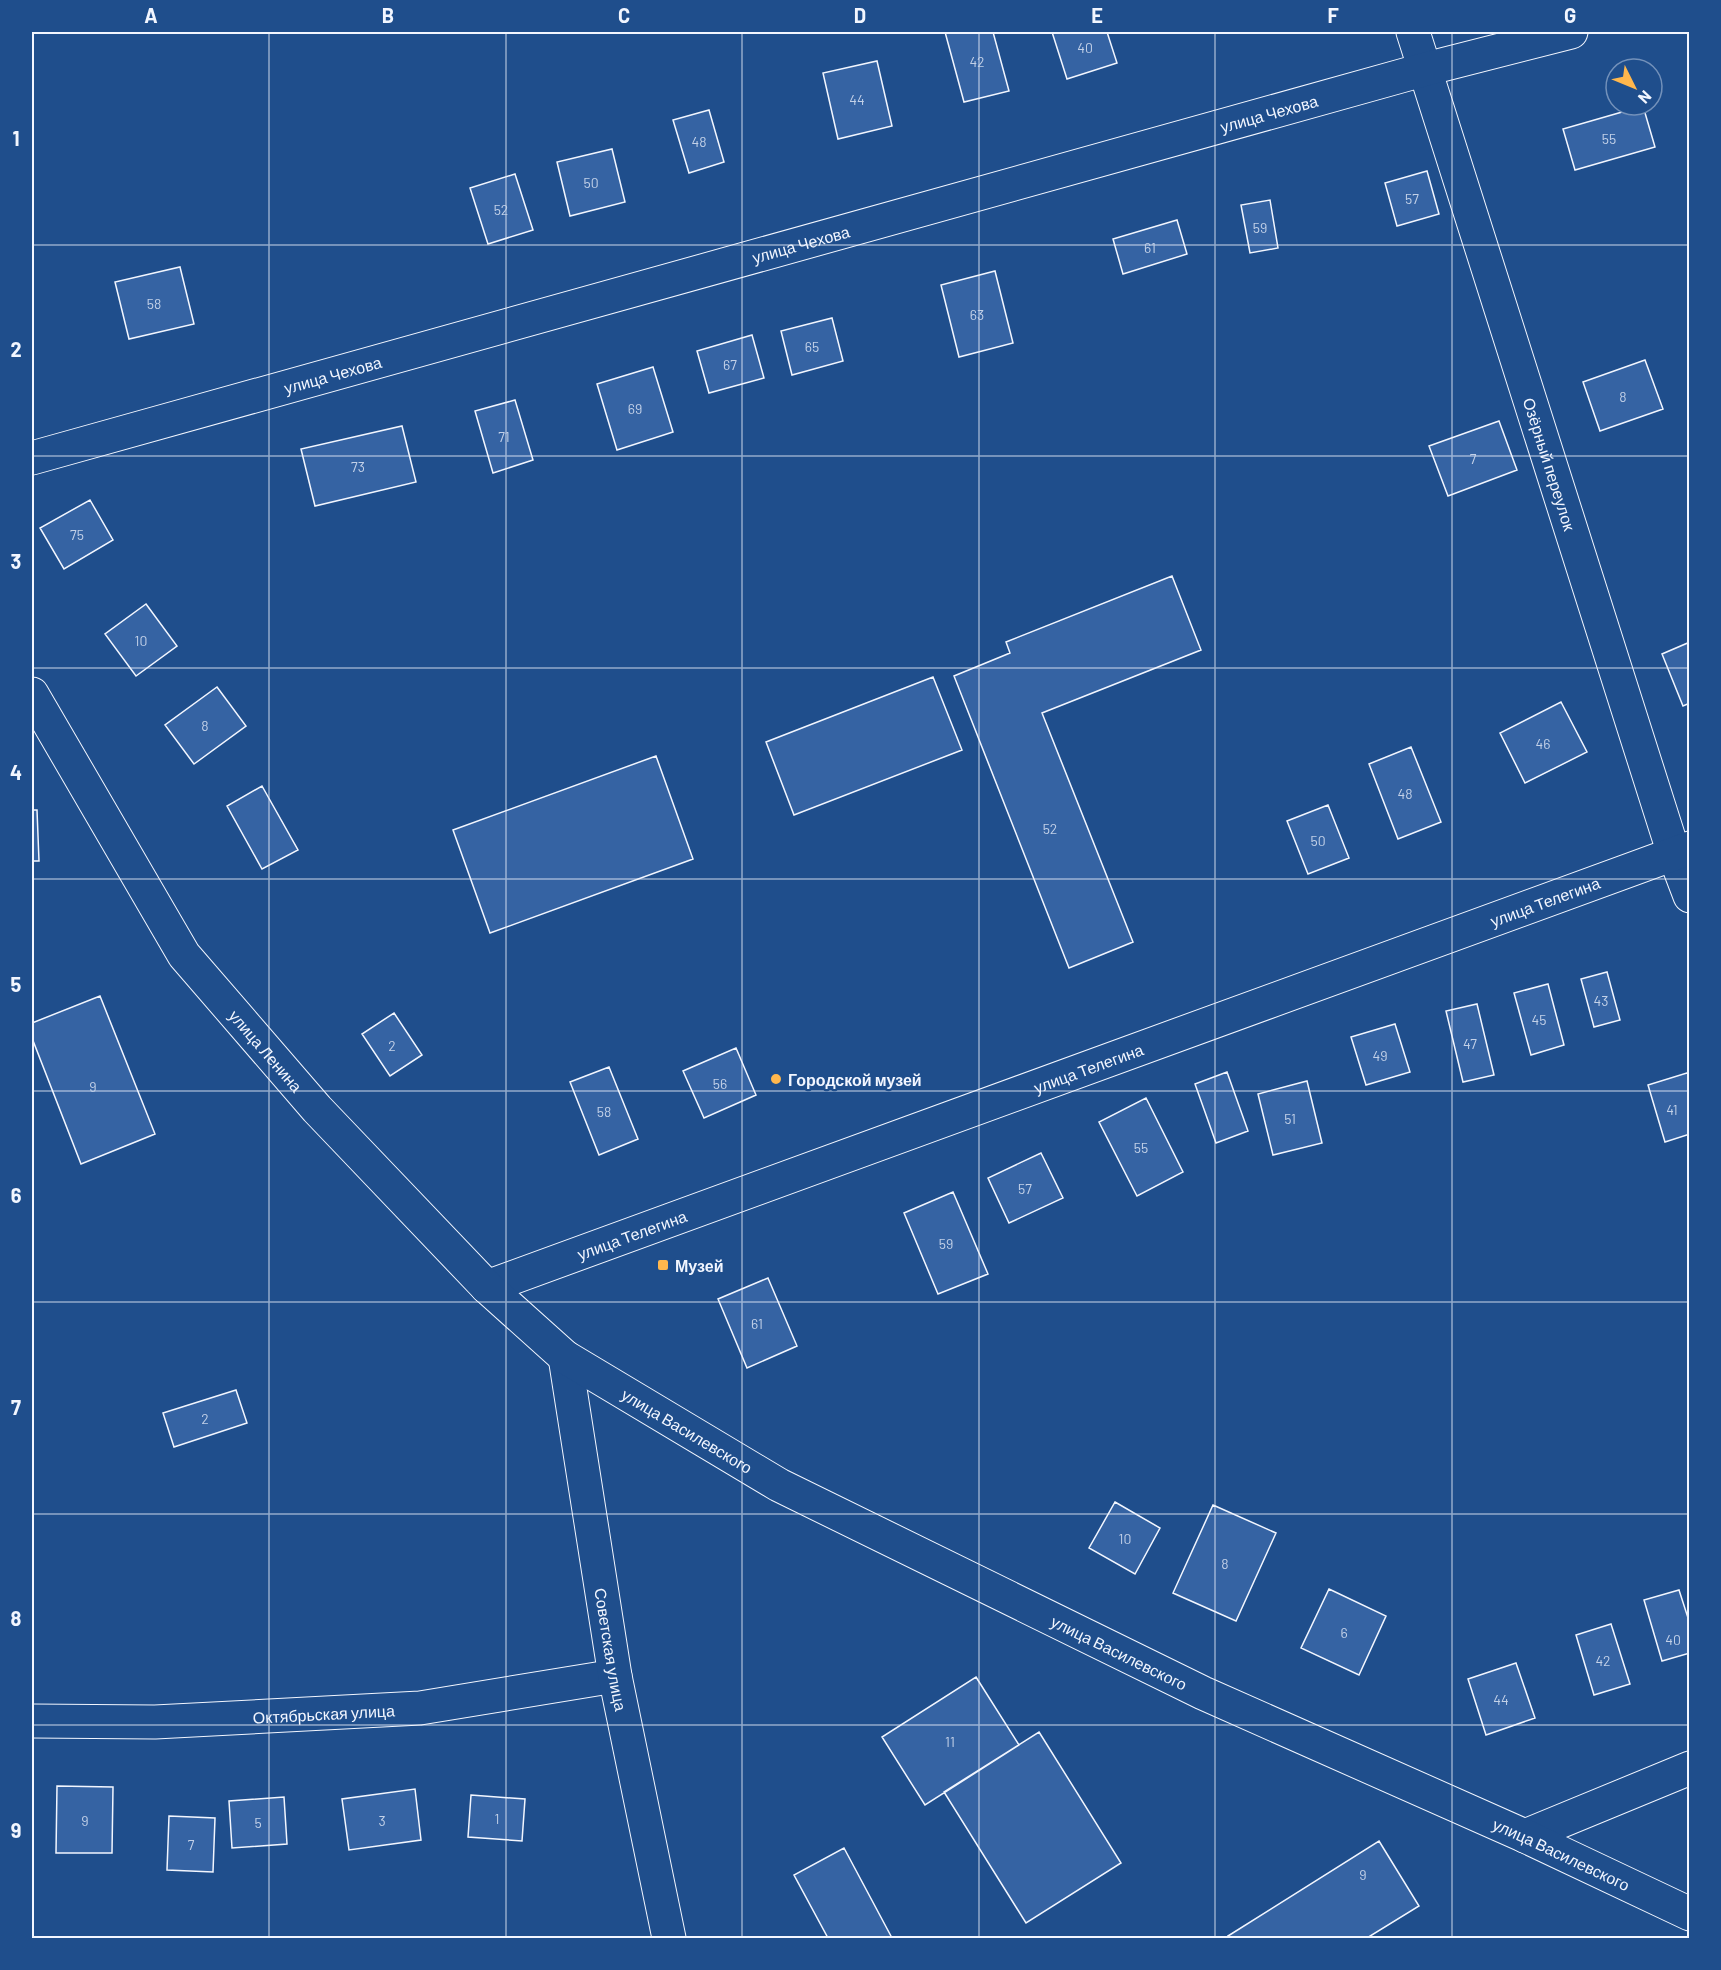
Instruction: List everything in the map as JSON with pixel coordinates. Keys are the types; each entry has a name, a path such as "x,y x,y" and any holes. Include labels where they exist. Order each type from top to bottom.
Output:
{"street":[{"name":"Озёрный переулок","path":"1413,32 1682,851 1689,896"},
{"name":"улица Чехова","path":"32,458 1426,69 1570,32"},
{"name":"улица Ленина","path":"32,694 184,955 317,1109 487,1287 565,1357"},
{"name":"улица Телегина","path":"487,1287 1682,851"},
{"name":"Советская улица","path":"565,1357 615,1676 669,1938"},
{"name":"улица Василевского","path":"565,1357 779,1485 1203,1693 1526,1836 1689,1914"},
{"name":"Октябрьская улица","path":"32,1721 155,1722 420,1708 615,1676"},
{"path":"1526,1836 1689,1768"}],"building":[{"path":"945,32 993,32 1009,91 964,102"},
{"path":"1052,32 1107,32 1117,63 1067,79"},
{"path":"877,61 892,126 838,139 823,73"},
{"path":"709,110 724,162 689,173 673,120"},
{"path":"1605,117 1646,117 1655,147 1575,170 1563,129"},
{"path":"612,149 625,202 570,216 557,162"},
{"path":"1427,171 1439,214 1397,226 1385,183"},
{"path":"515,174 533,230 488,244 470,188"},
{"path":"1270,200 1278,248 1250,253 1241,205"},
{"path":"1177,220 1187,254 1123,274 1113,239"},
{"path":"180,267 194,324 129,339 115,282"},
{"path":"995,271 1013,343 959,357 941,285"},
{"path":"832,318 843,361 792,375 781,331"},
{"path":"752,335 764,378 709,393 697,351"},
{"path":"1645,360 1663,409 1600,431 1583,382"},
{"path":"653,367 673,432 617,450 597,384"},
{"path":"515,400 533,460 493,473 475,411"},
{"path":"1499,421 1517,470 1448,496 1429,446"},
{"path":"402,426 416,482 315,506 301,449"},
{"path":"90,500 113,540 64,569 40,528"},
{"path":"1172,576 1201,650 1042,713 1133,942 1069,968 954,676 1010,653 1006,642"},
{"path":"146,604 177,646 136,676 105,634"},
{"path":"1690,642 1690,703 1683,706 1662,654"},
{"path":"933,677 962,750 794,815 766,742"},
{"path":"217,687 246,726 194,764 165,725"},
{"path":"1561,702 1587,752 1525,783 1500,733"},
{"path":"1411,747 1441,822 1398,839 1369,764"},
{"path":"656,756 693,859 490,933 453,830"},
{"path":"262,786 298,850 262,869 227,806"},
{"path":"1328,805 1349,858 1308,874 1287,821"},
{"path":"32,810 37,810 39,861 32,861"},
{"path":"1607,972 1620,1020 1594,1027 1581,979"},
{"path":"1548,984 1564,1045 1531,1055 1514,993"},
{"path":"100,996 155,1134 81,1164 32,1038 32,1023"},
{"path":"1477,1004 1494,1075 1463,1082 1446,1011"},
{"path":"394,1013 422,1055 390,1076 362,1034"},
{"path":"1395,1024 1410,1072 1366,1085 1351,1037"},
{"path":"736,1048 756,1095 704,1118 683,1071"},
{"path":"609,1067 638,1139 599,1155 570,1082"},
{"path":"1227,1072 1248,1131 1216,1143 1195,1084"},
{"path":"1690,1072 1690,1134 1665,1142 1648,1085"},
{"path":"1307,1081 1322,1143 1273,1155 1258,1094"},
{"path":"1146,1098 1183,1172 1137,1196 1099,1122"},
{"path":"1041,1153 1063,1198 1009,1223 988,1178"},
{"path":"953,1192 988,1274 938,1294 904,1213"},
{"path":"768,1278 797,1346 747,1368 718,1299"},
{"path":"236,1390 247,1423 174,1447 163,1413"},
{"path":"1115,1502 1160,1528 1135,1574 1089,1548"},
{"path":"1213,1505 1276,1533 1236,1621 1173,1593"},
{"path":"1329,1589 1386,1616 1359,1675 1301,1648"},
{"path":"1679,1590 1690,1624 1690,1653 1662,1661 1644,1600"},
{"path":"1611,1624 1630,1684 1594,1695 1576,1635"},
{"path":"1516,1663 1535,1718 1486,1735 1468,1679"},
{"path":"976,1677 1019,1745 925,1805 882,1737"},
{"path":"1039,1732 1121,1863 1026,1923 944,1792"},
{"path":"57,1786 113,1787 112,1853 56,1853"},
{"path":"415,1789 421,1840 349,1850 342,1799"},
{"path":"471,1795 525,1799 522,1841 468,1837"},
{"path":"284,1797 287,1844 232,1848 229,1801"},
{"path":"169,1816 215,1818 213,1872 167,1870"},
{"path":"1379,1841 1419,1906 1367,1938 1230,1938 1228,1936"},
{"path":"844,1848 892,1938 828,1938 794,1875"}],"place":[{"name":"Городской музей","path":"776,1079"},
{"name":"Музей","path":"663,1265"}]}
